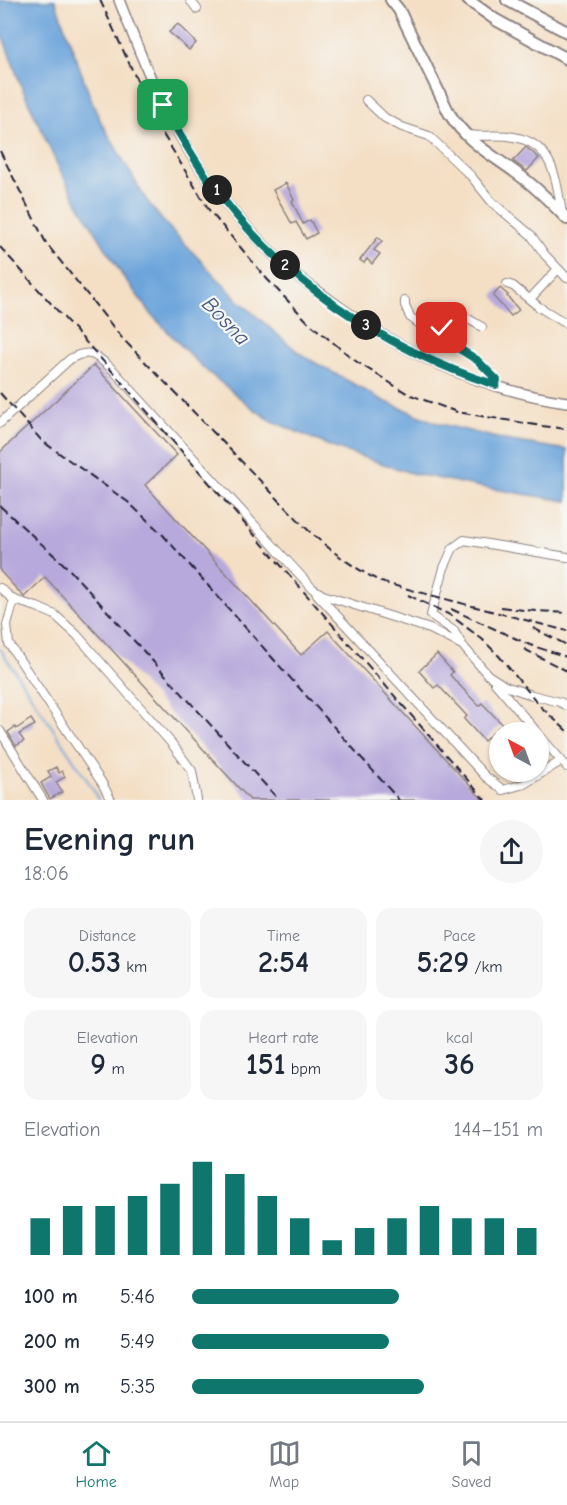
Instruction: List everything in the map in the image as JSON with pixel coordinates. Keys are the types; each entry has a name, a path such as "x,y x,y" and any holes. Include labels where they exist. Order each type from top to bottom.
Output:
{"highway":[{"path":"391,0 403,19 457,126 465,135 517,173 564,216"},
{"path":"460,0 474,10 567,59"},
{"path":"468,0 496,20"},
{"path":"507,0 567,32"},
{"path":"519,0 548,22"}],"main road":[{"path":"119,0 146,68 183,141 209,180 245,225 277,258 346,312 388,339 428,360 496,385 567,402"}],"street":[{"path":"190,0 197,9"},
{"path":"366,100 385,117 402,127 429,136 471,176 492,202 531,235 545,255 567,278"},
{"path":"465,135 514,137 530,142 541,150 550,162 556,178 564,216"},
{"path":"530,299 558,269"},
{"path":"507,284 567,324"},
{"path":"405,301 410,317 477,360 497,380 496,385"},
{"path":"439,336 447,320 455,314 483,327"},
{"path":"0,423 70,359 80,353 95,355 112,370 486,777 503,790 524,784 564,764 549,746"},
{"path":"529,722 462,645 454,631 431,615 444,568 453,548 464,540 567,557"},
{"path":"0,588 14,600 55,615 76,635 187,763 192,771 197,800"},
{"path":"312,588 323,595 430,629 462,645"},
{"path":"14,600 7,626 9,644 111,800"},
{"path":"488,675 505,686 567,706"},
{"path":"1,734 43,800"}],"water":[{"name":"Bosna","path":"0,0 55,0 102,124 145,198 162,220 239,301 305,357 384,401 437,423 505,440 567,450 567,501 411,473 332,447 272,421 209,373 153,316 122,275 75,198 22,88 0,29"}],"building":[{"path":"178,24 196,43 189,50 169,32"},
{"path":"526,147 539,158 527,171 513,161"},
{"path":"286,183 303,224 310,220 317,233 306,239 296,222 292,224 273,190"},
{"path":"378,237 382,241 374,250 380,254 372,264 367,259 364,263 360,260"},
{"path":"500,288 519,310 511,316 493,296"},
{"path":"94,365 177,455 145,485 301,655 328,631 483,800 250,800 45,577 24,597 0,571 0,452"},
{"path":"437,654 453,672 450,675 479,706 482,703 500,722 489,722 489,736 484,741 464,719 467,716 438,685 434,688 419,671"},
{"path":"31,719 35,725 19,734 24,741 16,746 8,732"},
{"path":"56,767 65,777 56,782 62,792 50,799 41,783 51,777 48,771"}],"waterway":[{"path":"0,649 98,800"}],"railway":[{"path":"100,0 158,126 209,210 267,279 309,323 357,362 408,394 457,412 567,429"},
{"path":"0,151 46,243 122,338 325,545 381,582 567,631"},
{"path":"0,247 111,370 485,800"},
{"path":"0,393 42,441 128,502 163,535 399,800"},
{"path":"0,506 68,568 279,800"},
{"path":"408,595 450,615 482,639 541,707 567,731"},
{"path":"501,607 567,613"},
{"path":"451,609 530,645 567,657"},
{"path":"533,628 567,645"},
{"path":"524,649 567,671"}],"route":[{"path":"163,105 209,180 245,225 277,258 310,286 388,339 428,360 496,385 497,380 477,360 439,336 442,328"}]}
